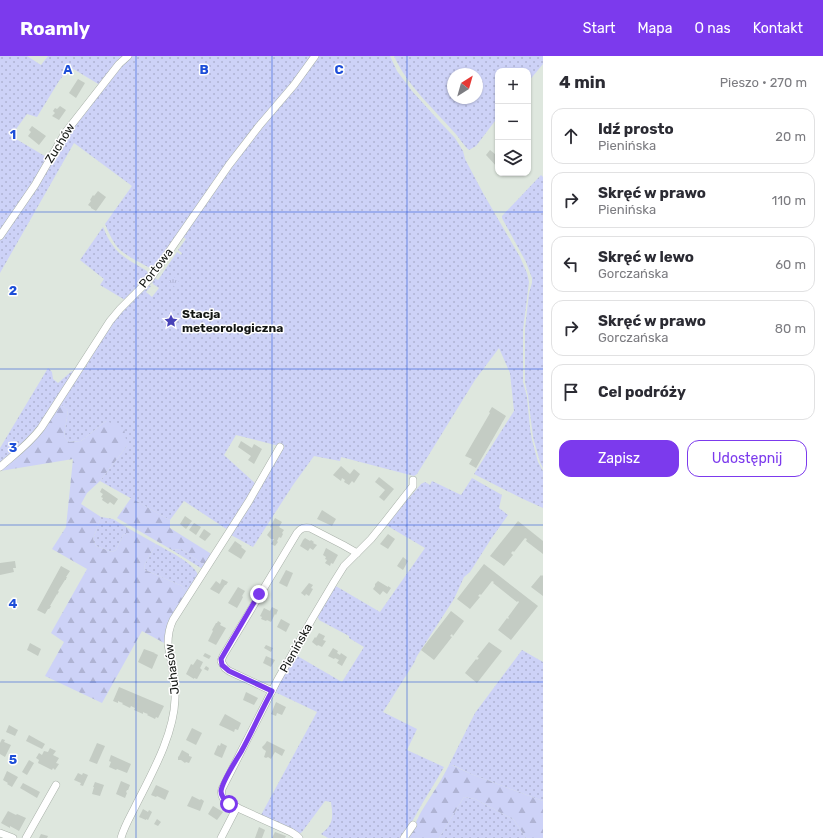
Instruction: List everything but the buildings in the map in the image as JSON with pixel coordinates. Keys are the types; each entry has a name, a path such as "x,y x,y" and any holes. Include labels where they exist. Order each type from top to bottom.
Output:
{"street":[{"name":"Zuchów","path":"0,236 35,185 65,133 119,64 128,56"},
{"name":"Portowa","path":"0,467 23,448 41,428 110,321 150,279 198,208 247,140 294,85 315,56"},
{"name":"Juhasów","path":"121,838 170,731 174,710 175,692 168,644 170,626 249,501 280,447"},
{"name":"Pienińska","path":"299,838 291,832 229,804 222,796 222,789 272,691 312,619 344,566 371,539 394,511 413,486 413,480"},
{"path":"272,691 229,671 225,668 221,661 277,564 299,530 305,527 310,528 357,553"},
{"path":"26,838 56,784"},
{"path":"221,838 236,807"},
{"path":"404,838 413,825"},
{"path":"0,833 13,838"}],"green space":[{"path":"0,56 27,56 41,65 48,56 126,56 100,85 70,67 59,81 37,117 27,114 11,136 48,158 34,184 0,233"},
{"path":"131,56 313,56 155,267 148,267 120,250 113,241 105,224 132,186 74,143 0,273 0,239 59,144 121,66"},
{"path":"316,56 390,56 397,71 412,91 455,138 463,151 465,159 483,193 520,257 529,282 523,330 523,382 527,397 532,440 538,462 543,471 543,508 474,474 514,411 510,373 499,348 475,380 417,474 414,476 341,457 340,461 314,456 293,485 253,547 231,535 279,446 236,435 224,455 256,484 228,530 184,501 170,520 100,481 127,446 106,421 81,441 69,442 64,436 68,410 60,404 80,372 83,371 112,322 148,285 151,286 146,292 152,297 159,288 153,284 152,281 155,278 158,280 177,252 181,255 182,253 178,250 186,239 182,236 199,209"},
{"path":"394,56 543,56 543,64 531,78 531,68 495,68 495,121 476,146 469,150 406,77"},
{"path":"541,175 543,177 543,468 533,437 525,382 525,329 532,278 526,262 502,218 502,216"},
{"path":"103,227 109,240 117,251 147,271 148,274 147,278 125,300 100,285 104,279 80,260"},
{"path":"173,276 180,283 176,288 168,281"},
{"path":"48,368 52,372 53,379 58,383 72,371 75,372 32,436 0,464 0,448"},
{"path":"60,404 68,410 64,436 69,442 81,441 106,421 124,428 127,446 100,481 87,493 81,504 101,517 93,539 96,546 112,552 116,550 123,535 126,534 126,527 156,544 144,566 145,570 182,586 187,594 166,644 142,631 102,703 45,676 64,642 51,633 87,569 52,549 66,527 73,459 0,471"},
{"path":"472,478 502,495 499,508 508,515 470,572 464,577 454,599 383,712 417,729 407,750 444,767 402,838 328,838 321,834 332,820 331,802 325,801 299,834 261,815 317,712 275,692 294,654 342,682 364,647 349,638 349,636 319,620 319,613 334,585 380,612 425,548 386,525 421,484 425,482 430,485 432,481 461,495"},
{"path":"131,498 170,520 170,528 213,555 206,566 181,549 172,550 117,518"},
{"path":"101,517 113,519 126,527 126,534 123,535 116,550 112,552 96,546 93,539"},
{"path":"156,544 187,562 196,572 199,577 187,594 182,586 145,570 144,566"},
{"path":"181,549 206,566 201,568 172,550"},
{"path":"522,650 543,662 543,801 471,774 453,765 448,767 475,713"},
{"path":"452,765 471,774 543,801 543,838 526,838 514,820 475,799 464,797 439,838 405,838 414,826 448,767"},
{"path":"464,797 475,799 514,820 526,838 439,838"}],"place":[{"name":"Stacja meteorologiczna","path":"171,321"}],"route":[{"path":"229,804 222,796 221,792 223,784 272,691 229,671 222,665 221,659 259,594"}]}
